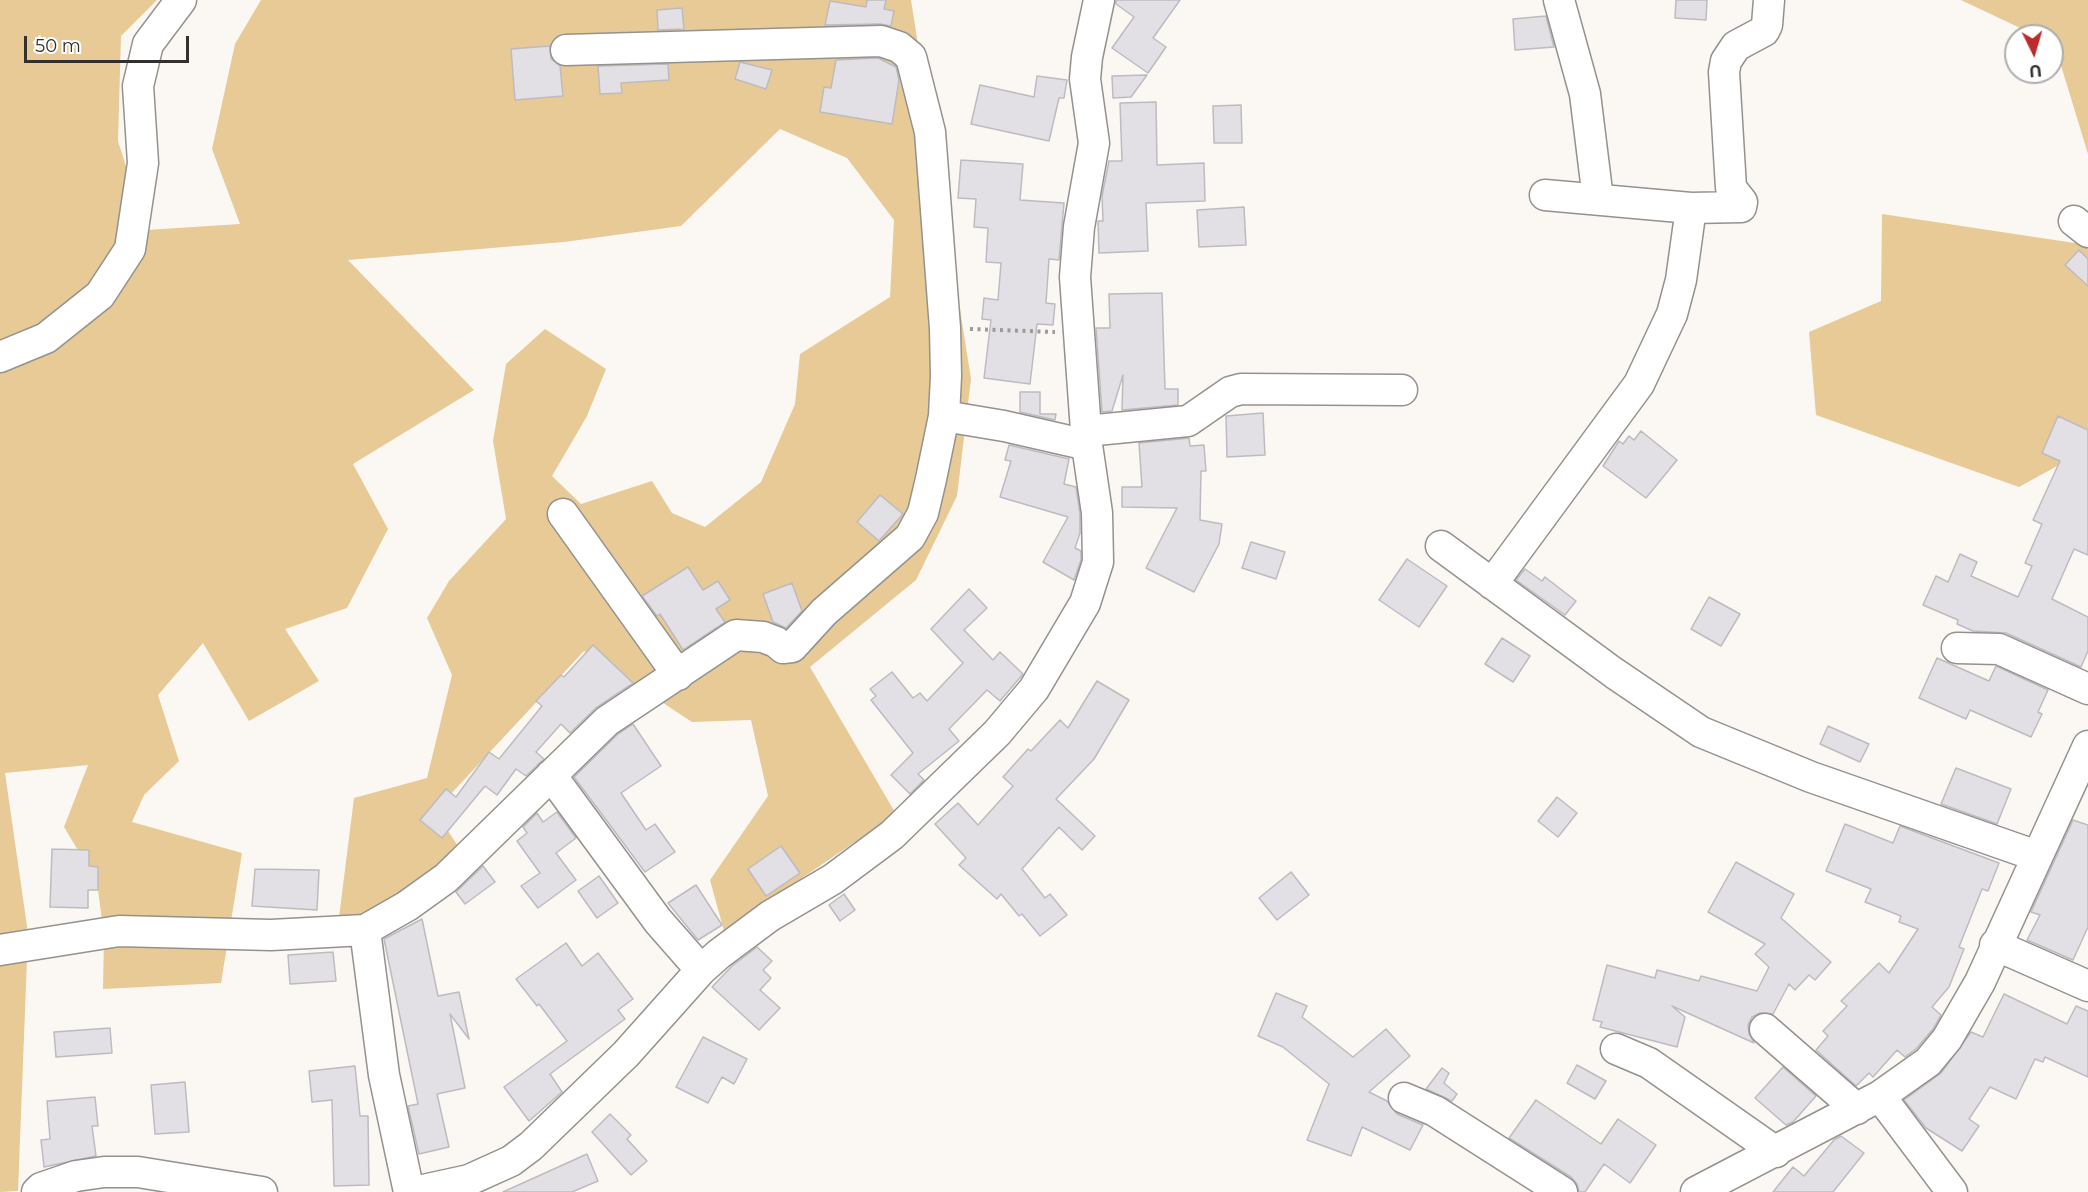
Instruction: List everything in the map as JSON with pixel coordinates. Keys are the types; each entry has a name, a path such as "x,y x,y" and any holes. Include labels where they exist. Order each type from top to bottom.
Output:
{"street":[{"path":"0,357 46,338 100,295 130,249 143,163 138,86 148,44 181,0"},
{"path":"414,1192 447,1189 493,1172 531,1146 626,1054 701,970 770,916 833,879 892,835 997,733 1034,689 1085,603 1094,581 1098,562 1097,513 1086,438 1075,277 1079,227 1094,143 1085,79 1091,32 1099,0"},
{"path":"1559,0 1585,94 1598,200"},
{"path":"1545,195 1691,208 1737,209 1742,205 1731,188 1724,72 1726,61 1736,46 1764,31 1767,25 1769,0"},
{"path":"0,950 119,931 271,935 365,930 407,906 446,878 607,721 736,635 763,637 776,642 783,648 792,646 824,612 910,537 923,513 944,416 945,328 930,132 911,57 899,47 881,41 566,50"},
{"path":"1492,585 1639,384 1672,314 1681,280 1691,208"},
{"path":"944,416 1086,438 1188,421 1230,392 1241,389 1402,390"},
{"path":"563,514 678,675"},
{"path":"1441,546 1492,585 1701,732 1811,777 2037,856"},
{"path":"1957,648 1999,649 2088,689"},
{"path":"1696,1192 1869,1102 1928,1062 1947,1039 1980,982 2088,746"},
{"path":"551,775 658,921 701,970"},
{"path":"365,930 384,1075 409,1192"},
{"path":"1995,945 2088,986"},
{"path":"1765,1029 1869,1102 1952,1192"},
{"path":"1616,1049 1649,1063 1776,1152"},
{"path":"1404,1098 1435,1110 1562,1192"},
{"path":"37,1192 41,1188 76,1176 104,1172 138,1172 262,1192"}],"path":[{"path":"945,328 1079,332"}],"shaded area":[{"path":"0,0 157,0 121,36 118,141 146,230 240,224 212,149 235,44 261,0 911,0 971,379 957,496 916,580 810,667 896,814 724,931 710,880 768,796 751,720 692,722 584,651 435,811 467,860 336,941 354,798 427,778 452,675 427,618 449,581 506,519 493,441 506,364 545,329 606,369 587,416 552,476 581,504 652,481 672,513 705,527 761,482 795,404 800,354 890,297 894,220 847,158 780,129 681,226 564,242 348,260 474,390 353,464 388,529 347,608 285,629 319,681 249,721 203,643 158,695 179,761 144,795 132,822 242,853 221,983 103,989 104,936 97,882 64,827 88,765 5,773 28,933 18,1191 0,1192"},
{"path":"1961,0 2088,0 2088,154 2064,75 2064,24 2012,24"},
{"path":"1882,214 2088,245 2088,449 2019,487 1816,415 1809,332 1881,301"}],"building":[{"path":"867,0 886,0 884,9 894,11 891,26 880,24 825,25 830,1 866,7"},
{"path":"1116,0 1180,0 1153,38 1166,47 1148,73 1112,48 1134,17 1116,4"},
{"path":"1676,0 1707,0 1706,20 1675,18"},
{"path":"682,8 684,29 658,30 657,10"},
{"path":"1546,16 1554,47 1515,50 1513,19"},
{"path":"550,46 551,59 560,66 563,96 515,100 511,49"},
{"path":"878,58 896,67 899,80 892,124 820,112 824,87 831,88 836,60"},
{"path":"740,62 772,70 766,89 735,79"},
{"path":"668,64 669,80 621,83 622,93 600,94 598,66"},
{"path":"1147,75 1131,97 1113,98 1112,76"},
{"path":"1037,76 1067,80 1064,98 1059,98 1049,141 971,124 980,85 1034,97"},
{"path":"1156,102 1157,165 1204,163 1205,201 1146,203 1148,251 1099,253 1098,221 1103,221 1102,196 1109,161 1122,161 1120,103"},
{"path":"1241,105 1242,143 1214,143 1213,106"},
{"path":"961,160 1023,164 1020,200 1064,203 1059,260 1049,259 1046,303 1055,304 1053,325 1037,324 1030,384 984,378 991,320 982,319 984,298 998,300 1001,263 986,262 988,228 974,227 976,199 958,198"},
{"path":"1244,207 1246,245 1199,247 1197,210"},
{"path":"2079,250 2088,259 2088,286 2065,265"},
{"path":"1162,293 1165,389 1178,389 1178,405 1122,410 1123,375 1112,411 1102,412 1096,328 1110,328 1109,294"},
{"path":"1020,392 1040,392 1040,414 1056,414 1055,420 1020,412"},
{"path":"1263,413 1265,455 1227,457 1226,416"},
{"path":"2058,416 2088,430 2088,555 2074,549 2052,599 2088,617 2088,651 2081,667 2006,633 1973,631 1957,624 1958,620 1923,605 1936,576 1948,582 1960,554 1977,562 1971,576 2018,597 2032,566 2025,563 2042,524 2033,520 2060,461 2042,453"},
{"path":"1641,431 1677,460 1646,498 1603,466 1619,441 1623,444 1629,436 1634,440"},
{"path":"1189,438 1190,446 1204,445 1206,471 1201,471 1200,520 1222,524 1219,544 1194,592 1146,568 1177,508 1122,507 1122,487 1142,487 1139,443"},
{"path":"1009,445 1069,459 1064,484 1076,487 1080,514 1080,533 1075,548 1081,551 1081,560 1074,580 1043,562 1068,517 1000,497 1011,461 1005,460"},
{"path":"880,495 903,514 879,541 857,522"},
{"path":"1251,542 1285,552 1276,579 1242,568"},
{"path":"1407,559 1447,586 1419,627 1379,600"},
{"path":"688,567 703,590 718,581 730,600 716,609 725,622 683,650 660,614 657,616 642,596"},
{"path":"1525,569 1542,581 1545,577 1576,601 1565,615 1516,580"},
{"path":"792,583 802,611 786,628 773,622 763,594"},
{"path":"969,589 987,608 964,630 993,660 1000,652 1023,674 1000,701 987,690 949,729 959,741 918,774 924,780 910,794 891,775 913,753 871,700 876,696 870,689 892,672 913,698 920,693 927,701 963,663 931,629"},
{"path":"1709,597 1740,614 1721,646 1691,629"},
{"path":"1502,638 1530,656 1513,682 1485,664"},
{"path":"593,645 633,683 597,707 570,733 561,724 536,752 544,759 526,776 516,769 497,795 485,786 442,838 420,820 446,789 456,797 489,752 499,759 542,706 536,701 561,675 564,677"},
{"path":"1937,658 1989,681 1996,666 2048,690 2038,712 2042,714 2031,737 1970,710 1966,719 1919,698"},
{"path":"1097,681 1129,700 1094,759 1056,799 1095,836 1082,850 1059,827 1022,869 1045,898 1050,894 1067,915 1040,936 1001,894 997,899 959,865 966,858 935,824 958,803 978,825 1013,786 1003,777 1028,749 1031,751 1060,720 1068,728"},
{"path":"633,724 661,766 621,793 646,830 655,824 675,852 645,872 574,777 618,734"},
{"path":"1828,726 1869,744 1860,762 1820,744"},
{"path":"1956,768 2011,789 1997,824 1941,804"},
{"path":"1557,797 1577,813 1558,837 1538,821"},
{"path":"557,812 576,838 556,853 576,880 538,908 521,886 540,873 517,841 527,833 523,827 537,813 543,822"},
{"path":"2073,820 2088,825 2088,927 2073,960 2027,940 2040,915 2031,912"},
{"path":"1845,824 1893,843 1900,826 1999,863 1988,891 1982,889 1959,947 1964,949 1949,987 1932,1007 1941,1015 1933,1029 1916,1049 1905,1057 1897,1050 1873,1077 1869,1073 1856,1086 1816,1050 1828,1036 1823,1031 1847,1006 1841,1001 1879,963 1889,973 1918,929 1899,922 1901,916 1865,902 1871,889 1826,871"},
{"path":"781,846 800,873 766,896 748,869"},
{"path":"52,849 89,850 89,866 98,867 98,890 88,890 88,908 50,907"},
{"path":"1736,862 1794,894 1781,918 1831,962 1815,980 1809,975 1795,990 1789,984 1773,1014 1760,1013 1752,1017 1748,1025 1749,1034 1754,1043 1672,1006 1685,1017 1677,1047 1600,1027 1602,1022 1593,1020 1607,965 1655,978 1657,970 1699,981 1701,976 1757,991 1769,967 1755,954 1765,944 1708,912"},
{"path":"483,866 495,882 465,904 456,892"},
{"path":"255,869 319,870 317,910 252,906"},
{"path":"1291,872 1309,895 1277,920 1259,898"},
{"path":"599,876 618,903 597,918 578,891"},
{"path":"696,885 722,925 698,940 668,903"},
{"path":"844,894 855,910 840,921 829,905"},
{"path":"422,919 438,996 459,992 469,1039 450,1014 465,1088 437,1094 449,1147 419,1154 408,1106 418,1104 384,939"},
{"path":"566,943 582,966 598,953 633,999 618,1010 625,1019 550,1074 562,1092 529,1121 504,1087 567,1041 539,1004 537,1006 516,979"},
{"path":"757,947 772,961 763,970 771,978 760,990 780,1008 759,1030 712,987 732,966"},
{"path":"333,952 336,981 290,984 288,955"},
{"path":"1276,993 1307,1006 1302,1017 1353,1057 1386,1029 1410,1056 1369,1092 1387,1101 1397,1114 1423,1125 1410,1150 1362,1127 1351,1156 1307,1140 1329,1084 1283,1047 1258,1036"},
{"path":"2004,994 2067,1024 2076,1006 2088,1011 2088,1077 2045,1057 2043,1062 2035,1059 2016,1099 1990,1087 1969,1119 1979,1126 1962,1151 1926,1128 1904,1100 1941,1073 1971,1032 1983,1037"},
{"path":"110,1028 112,1053 56,1057 54,1032"},
{"path":"703,1037 747,1059 734,1084 722,1077 708,1103 676,1087"},
{"path":"1577,1065 1606,1081 1595,1099 1567,1083"},
{"path":"355,1066 360,1116 368,1116 369,1185 334,1186 332,1100 312,1102 309,1071"},
{"path":"1783,1067 1816,1096 1793,1122 1786,1125 1755,1098"},
{"path":"1442,1068 1449,1073 1444,1083 1457,1094 1452,1101 1426,1089"},
{"path":"185,1082 189,1132 155,1134 151,1085"},
{"path":"95,1097 98,1126 92,1126 96,1156 44,1167 41,1140 50,1139 47,1101"},
{"path":"1536,1100 1601,1144 1618,1119 1656,1145 1630,1183 1604,1164 1585,1192 1579,1192 1577,1184 1571,1177 1509,1138"},
{"path":"610,1114 631,1135 627,1139 647,1161 631,1175 592,1132"},
{"path":"1841,1136 1864,1153 1833,1192 1773,1192 1793,1167 1804,1176 1834,1140"},
{"path":"587,1154 598,1181 572,1192 503,1192"}]}
